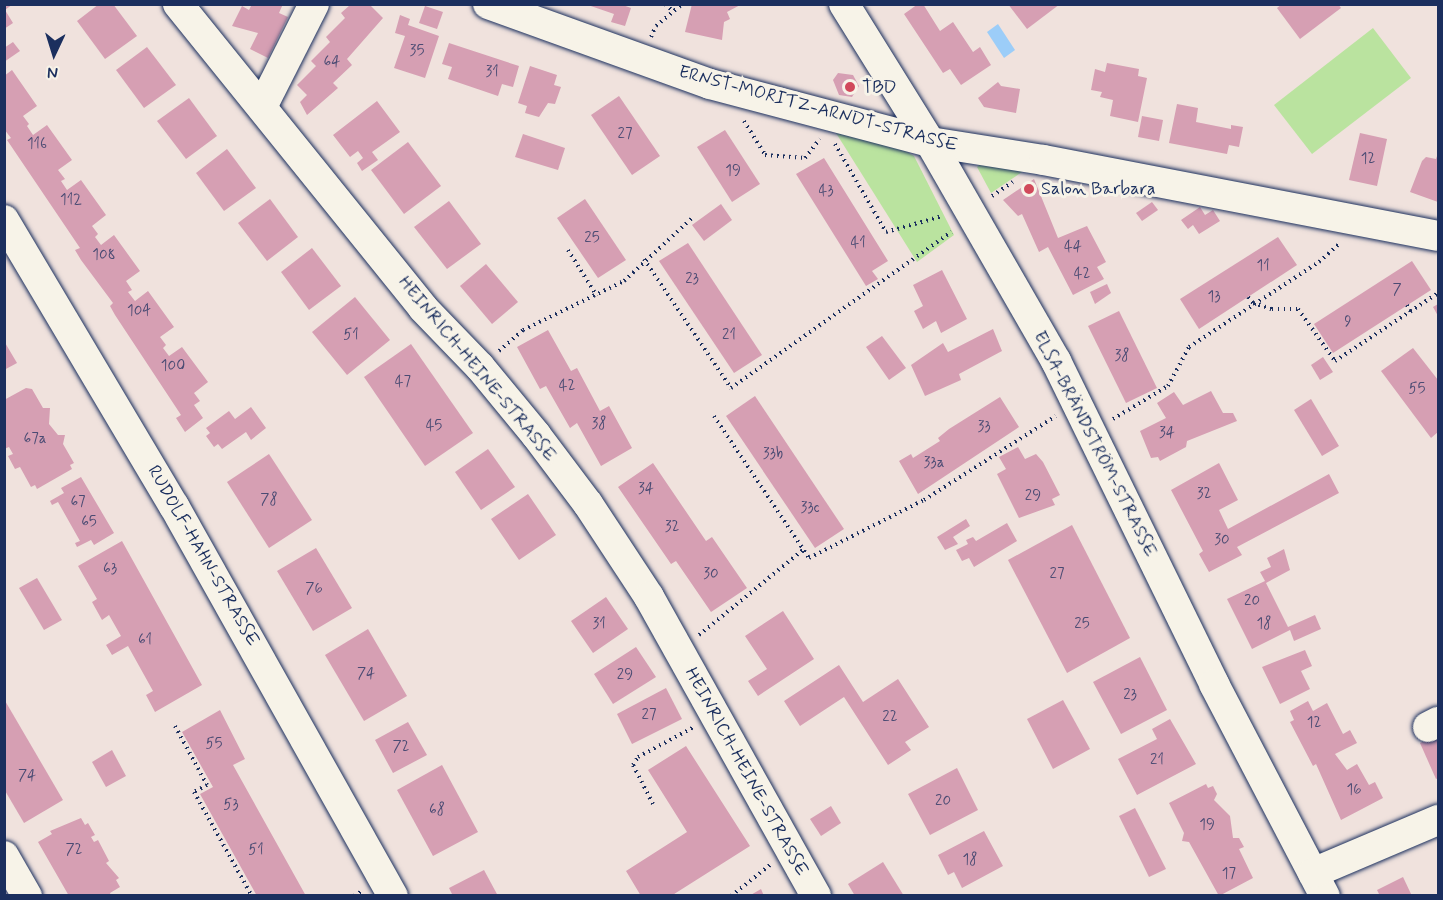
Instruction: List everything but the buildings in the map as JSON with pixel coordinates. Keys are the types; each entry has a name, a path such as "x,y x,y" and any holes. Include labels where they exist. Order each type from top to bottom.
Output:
{"street":[{"name":"HEINRICH-HEINE-STRASSE","path":"178,4 263,105 423,308 480,367 588,504 649,597 713,717 816,896"},
{"path":"263,105 314,4"},
{"name":"ERNST-MORITZ-ARNDT-STRASSE","path":"488,4 641,59 746,92 835,124 1044,160 1438,236"},
{"name":"ELSA-BRÄNDSTRÖM-STRASSE","path":"852,7 1077,403 1209,674 1319,884"},
{"name":"RUDOLF-HAHN-STRASSE","path":"7,227 260,654 393,896"},
{"path":"1319,884 1438,820"},
{"path":"4,856 27,896"}],"path":[{"path":"665,4 672,10"},
{"path":"641,59 656,26 672,10 682,4"},
{"path":"746,92 741,117 765,155 805,158 835,124 886,232 969,212"},
{"path":"644,259 731,388 969,212 1044,160"},
{"path":"480,367 523,330 624,281 644,259 693,217"},
{"path":"1091,430 1157,395 1168,386 1189,347 1253,303 1319,262 1346,239 1354,220"},
{"path":"568,250 597,296"},
{"path":"1248,297 1253,303 1298,309 1335,361 1438,293"},
{"path":"1407,305 1411,312"},
{"path":"714,416 809,558 924,500 1077,403"},
{"path":"677,649 707,631 803,550"},
{"path":"653,804 634,774 633,765 638,757 713,717"},
{"path":"175,726 207,785 195,792 252,896"},
{"path":"731,896 789,852"}],"green space":[{"path":"1373,28 1411,78 1312,154 1274,105"},
{"path":"836,133 901,148 914,156 954,235 917,262"},
{"path":"984,161 1025,170 991,193 977,167"}],"water":[{"path":"998,24 1015,50 1004,58 987,32"}],"place":[{"name":"TBD","path":"850,87"},
{"name":"Salon Barbara","path":"1029,189"}]}
